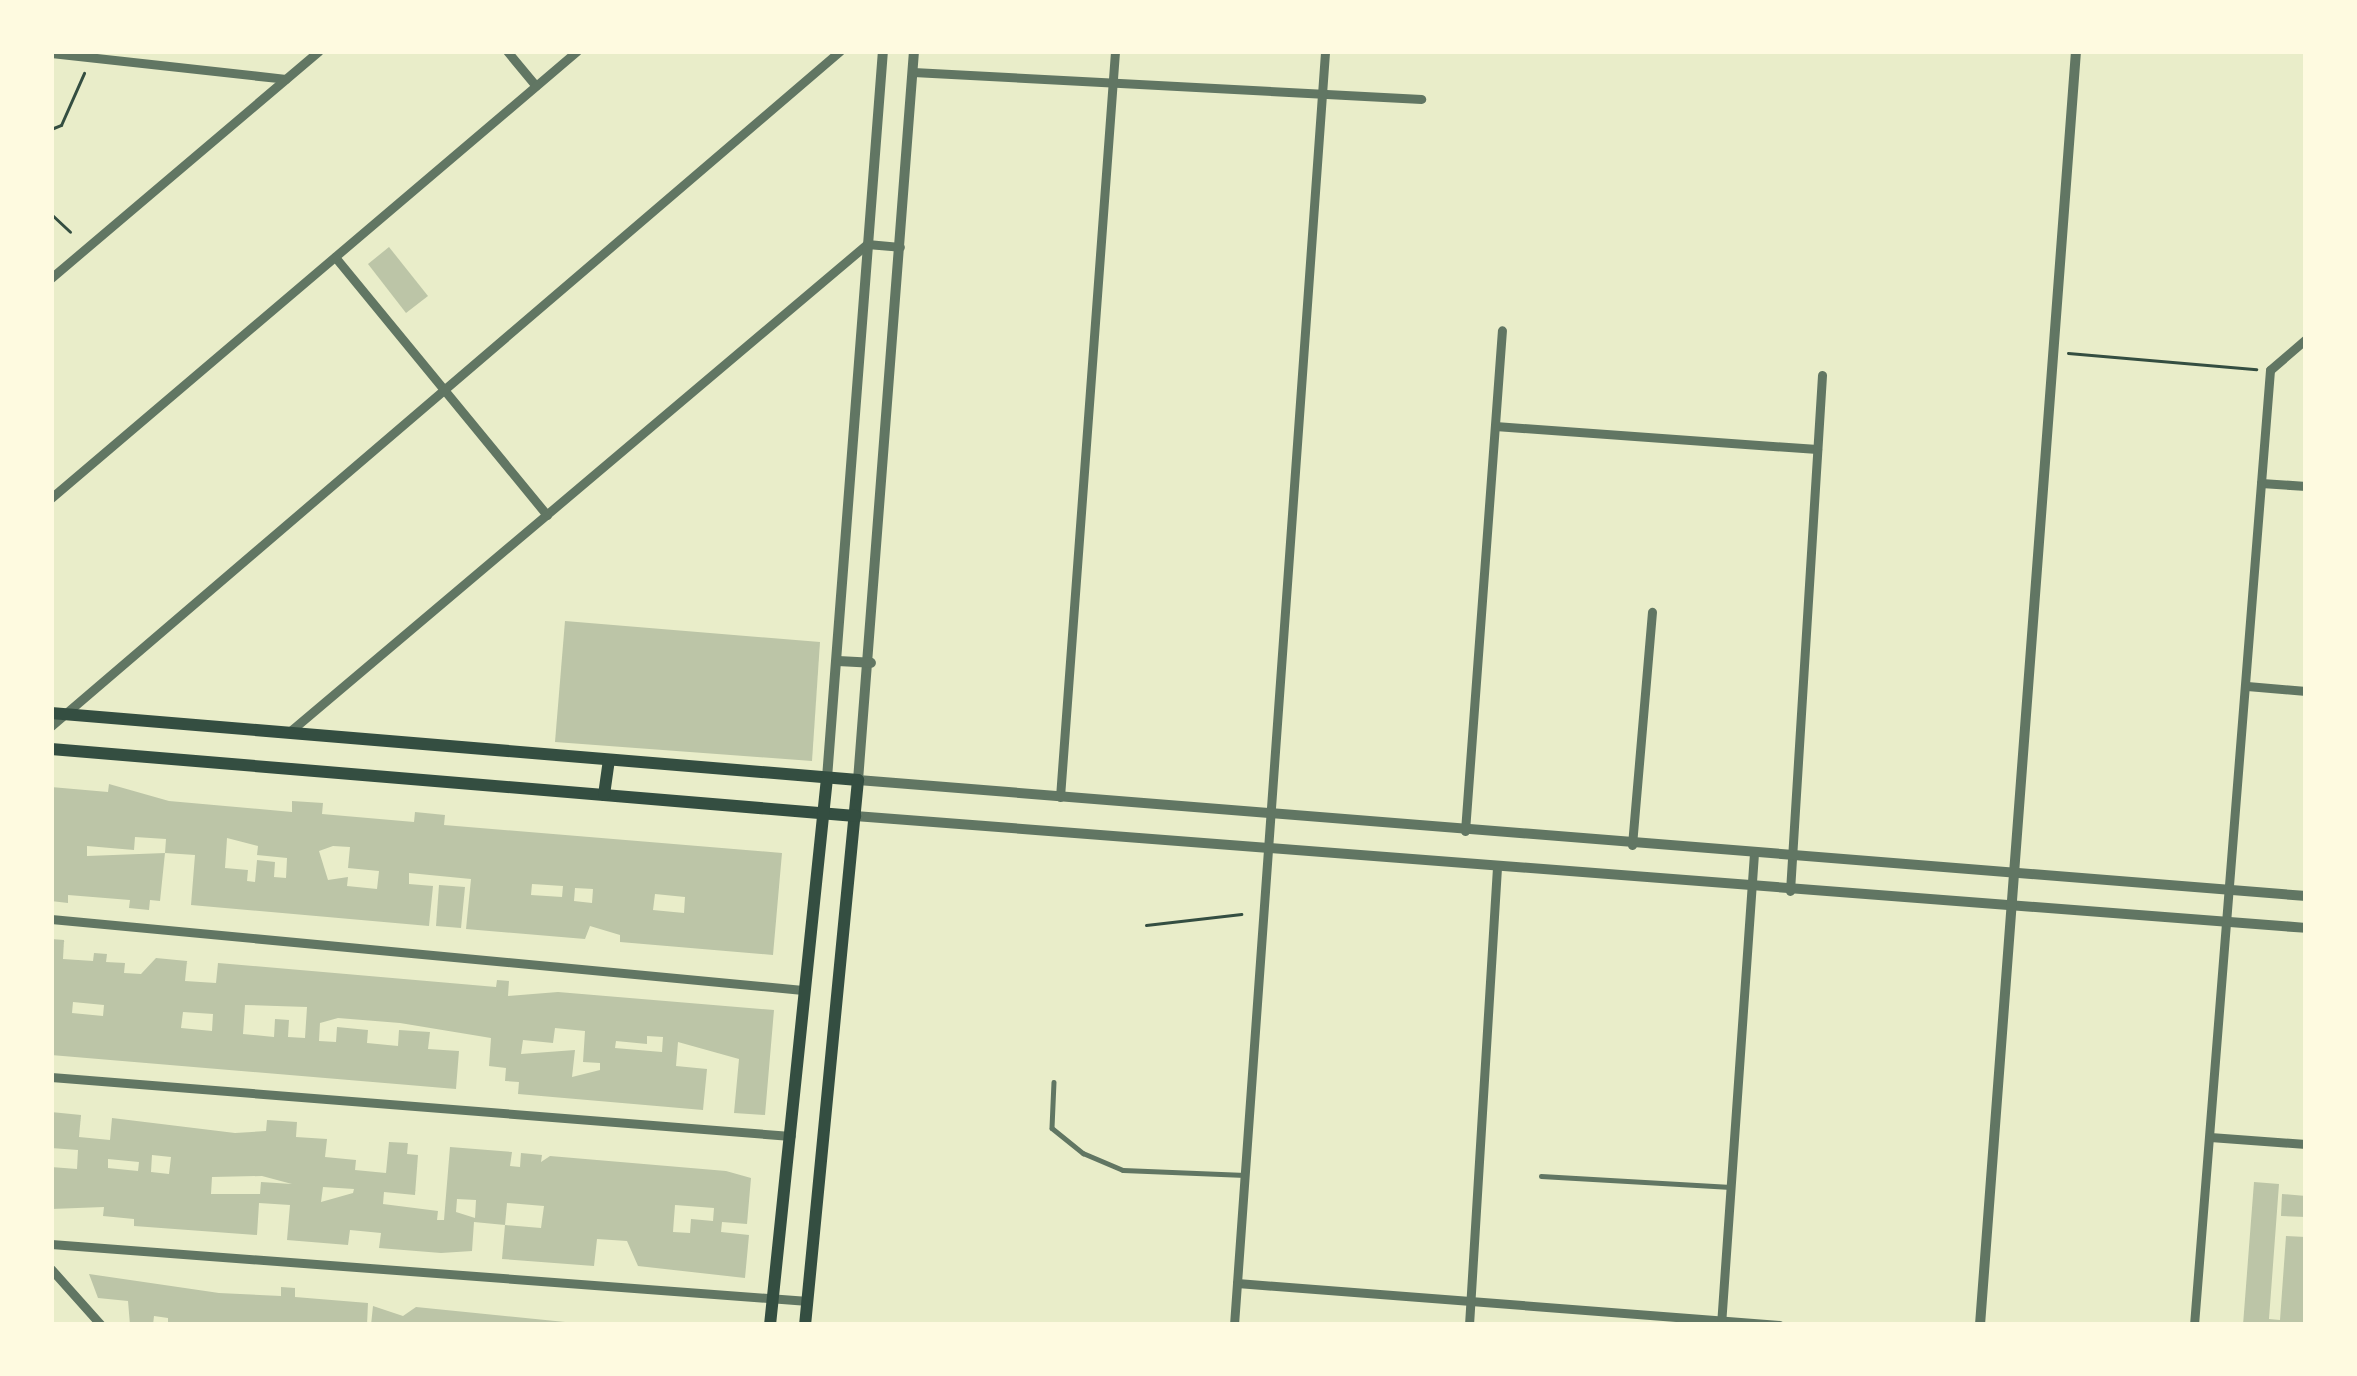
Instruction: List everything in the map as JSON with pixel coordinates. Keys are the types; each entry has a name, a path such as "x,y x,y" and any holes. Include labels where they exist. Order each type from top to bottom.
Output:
{"main road":[{"path":"57,713 858,780 805,1325"},
{"path":"51,749 855,816"},
{"path":"604,795 609,760"},
{"path":"770,1325 827,778"}],"street":[{"path":"51,278 319,51"},
{"path":"507,51 536,86"},
{"path":"51,499 577,51"},
{"path":"51,727 57,713 840,51"},
{"path":"827,778 883,51"},
{"path":"914,51 871,663 858,780 2014,877 2306,896"},
{"path":"1060,797 1115,51"},
{"path":"1234,1325 1325,51"},
{"path":"1980,1325 2075,51"},
{"path":"51,53 121,56 286,79"},
{"path":"913,72 1421,99"},
{"path":"288,733 867,244 900,247"},
{"path":"335,256 547,515"},
{"path":"1465,831 1502,330"},
{"path":"2194,1325 2270,370 2306,338"},
{"path":"1790,892 1822,375"},
{"path":"1495,426 1817,449"},
{"path":"2261,483 2306,486"},
{"path":"1632,845 1652,612"},
{"path":"838,662 871,663"},
{"path":"2247,686 2306,692"},
{"path":"855,816 1790,892 2306,928"},
{"path":"1721,1323 1754,855"},
{"path":"1469,1325 1498,869"},
{"path":"51,919 803,989"},
{"path":"51,1077 791,1136"},
{"path":"2210,1137 2306,1144"},
{"path":"51,1244 808,1301"},
{"path":"51,1269 101,1325"},
{"path":"1238,1282 1779,1325"}],"lane":[{"path":"1054,1082 1052,1128 1083,1154 1123,1170 1245,1175"},
{"path":"1541,1176 1731,1187"}],"path":[{"path":"51,130 62,125 83,73"},
{"path":"51,214 70,232"},
{"path":"2053,352 2270,370"},
{"path":"1146,925 1241,914"}],"building":[{"path":"389,247 428,296 406,313 368,264"},
{"path":"565,621 820,642 812,761 555,742"},
{"path":"109,784 169,801 292,812 292,801 323,803 322,814 414,822 415,812 445,815 444,825 782,853 773,955 620,942 620,935 590,926 585,939 466,929 471,879 409,873 409,884 433,886 429,926 191,905 195,855 165,853 160,901 150,900 149,910 129,908 130,900 68,895 68,903 51,901 51,787 108,792","holes":["135,837 166,839 165,853 87,856 87,846 134,850","227,838 258,846 257,855 287,858 286,878 274,877 275,862 257,860 255,882 247,881 248,870 225,868","350,847 348,868 379,871 377,889 347,886 348,877 328,880 319,851","532,884 563,886 562,897 531,895","575,888 593,889 592,903 574,901","655,894 685,897 684,913 653,910"]},
{"path":"439,885 465,887 461,928 436,926"},
{"path":"51,939 64,940 63,959 93,961 94,953 107,954 106,962 125,963 124,973 141,974 156,958 187,961 185,981 216,983 218,963 496,987 497,980 509,981 508,996 558,992 774,1010 765,1115 734,1113 739,1059 678,1042 676,1066 707,1069 703,1110 518,1094 519,1082 505,1081 506,1068 489,1066 491,1038 400,1023 338,1018 320,1023 319,1041 336,1042 337,1027 368,1030 367,1043 398,1046 399,1030 430,1032 428,1049 459,1051 456,1089 51,1055","holes":["73,1002 104,1005 103,1016 72,1013","245,1005 307,1007 305,1038 288,1037 289,1020 275,1019 274,1037 243,1034","183,1012 213,1014 212,1031 181,1028","555,1028 585,1031 583,1062 600,1063 600,1070 572,1077 575,1050 521,1054 523,1040 553,1043","647,1036 663,1037 662,1052 615,1048 616,1041 647,1044"]},
{"path":"51,1112 81,1115 79,1137 110,1140 112,1118 235,1133 266,1131 267,1120 297,1122 296,1137 327,1139 325,1157 356,1160 355,1170 386,1173 389,1142 408,1143 407,1154 418,1155 415,1195 384,1192 383,1204 438,1211 437,1220 444,1220 450,1147 512,1152 510,1166 520,1167 521,1153 542,1155 541,1162 550,1156 726,1171 751,1178 747,1224 722,1222 721,1232 749,1235 745,1278 638,1266 627,1241 597,1239 594,1266 502,1259 505,1225 474,1222 472,1251 379,1248 381,1233 350,1230 348,1245 287,1240 290,1205 259,1203 257,1235 134,1226 134,1219 103,1216 104,1207 51,1209 51,1167 77,1169 78,1150 51,1148","holes":["152,1155 171,1157 169,1174 151,1172","108,1159 139,1162 138,1171 108,1168","262,1176 292,1184 261,1182 260,1194 211,1194 212,1177","323,1187 354,1189 353,1193 321,1202","457,1199 476,1200 475,1218 456,1212","507,1203 544,1206 541,1228 505,1225","675,1205 714,1208 713,1221 691,1219 690,1233 673,1232"]},
{"path":"2254,1182 2279,1184 2269,1319 2280,1320 2286,1236 2306,1237 2306,1325 2243,1325"},
{"path":"2282,1194 2306,1196 2306,1217 2281,1216"},
{"path":"89,1274 219,1293 281,1296 281,1287 295,1288 295,1297 368,1303 367,1325 168,1325 168,1318 154,1316 153,1325 130,1325 128,1301 98,1298"},
{"path":"373,1306 403,1316 416,1307 595,1325 371,1325"}]}
